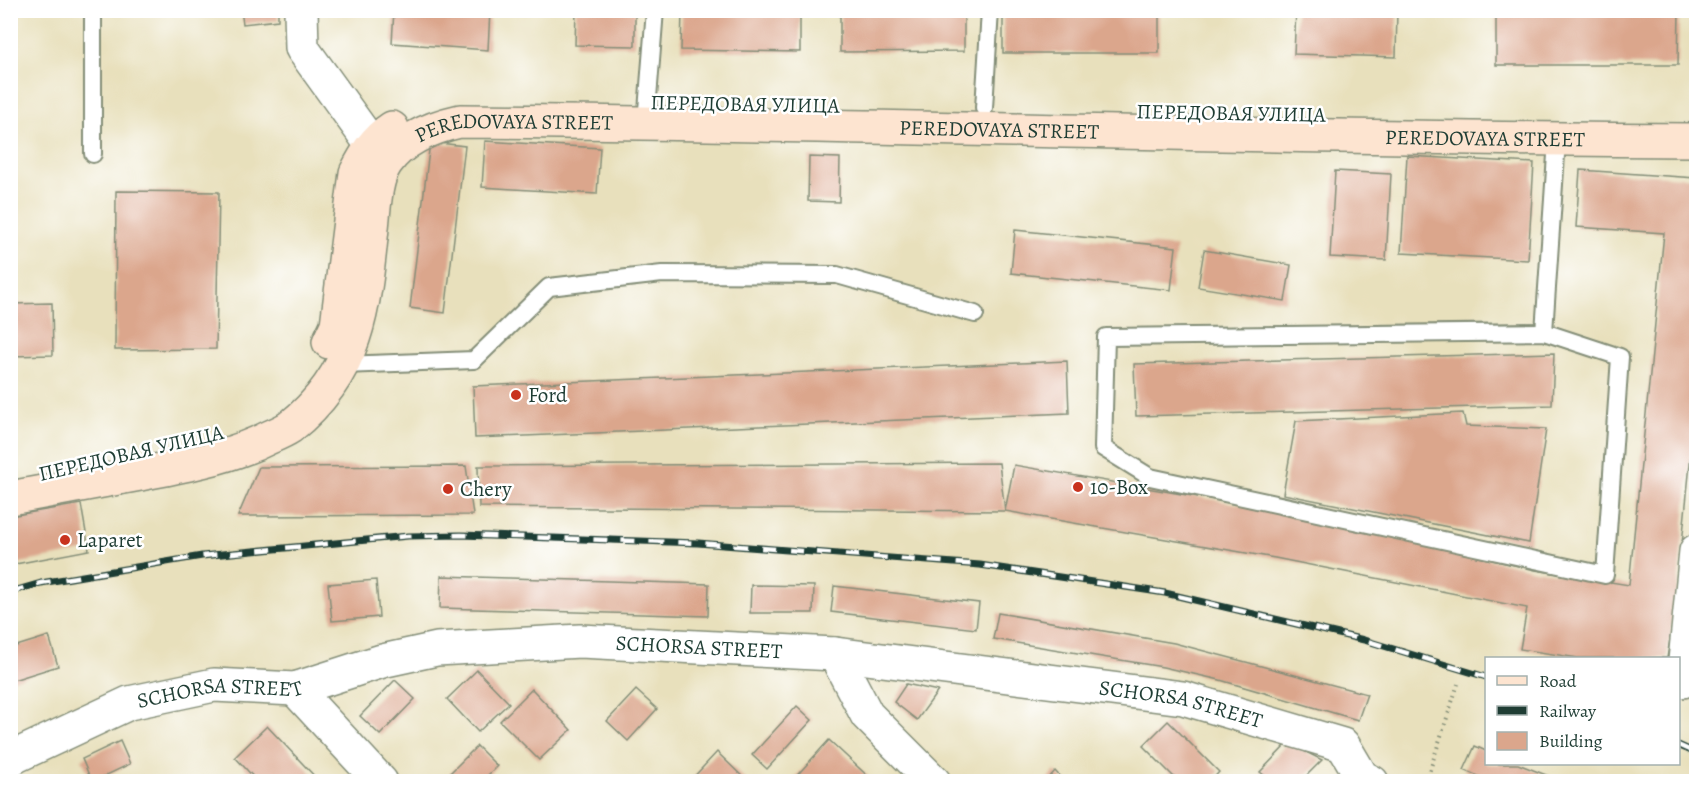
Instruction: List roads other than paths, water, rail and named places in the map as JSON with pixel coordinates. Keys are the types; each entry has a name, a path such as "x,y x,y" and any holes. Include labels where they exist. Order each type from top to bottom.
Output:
{"main road":[{"name":"ПЕРЕДОВАЯ УЛИЦА","path":"647,112 984,108 1696,122"},
{"name":"PEREDOVAYA STREET","path":"10,498 204,461 249,447 289,428 317,402 343,365 355,337 365,294 379,154 401,148 436,127 460,121 647,112 1557,140 1696,140"},
{"name":"ПЕРЕДОВАЯ УЛИЦА","path":"10,480 175,448 212,438 252,423 278,407 301,386 319,363 337,325 356,173 364,156 379,154"}],"street":[{"path":"301,10 302,48 379,154"},
{"path":"1683,681 1696,551"},
{"name":"SCHORSA STREET","path":"14,758 129,703 214,685 295,690 382,661 437,649 580,641 835,654 1183,698 1343,745 1364,780"},
{"path":"835,654 867,715 934,782"},
{"path":"295,690 381,782"}],"lane":[{"path":"93,10 93,154"},
{"path":"647,112 655,10"},
{"path":"984,108 990,10"},
{"path":"1544,332 1557,140"},
{"path":"343,365 474,360 549,288 662,273 837,275 975,315"},
{"path":"1544,332 1620,357 1605,575 1150,477 1103,448 1106,338 1544,332"}],"railway":[{"path":"10,592 41,583 202,556 408,536 461,535 698,543 980,565 1165,593 1364,640 1485,677"},
{"path":"1680,746 1696,753"}],"place":[{"name":"Ford","path":"516,395"},
{"name":"10-Box","path":"1078,487"},
{"name":"Chery","path":"448,489"},
{"name":"Laparet","path":"65,540"}]}
